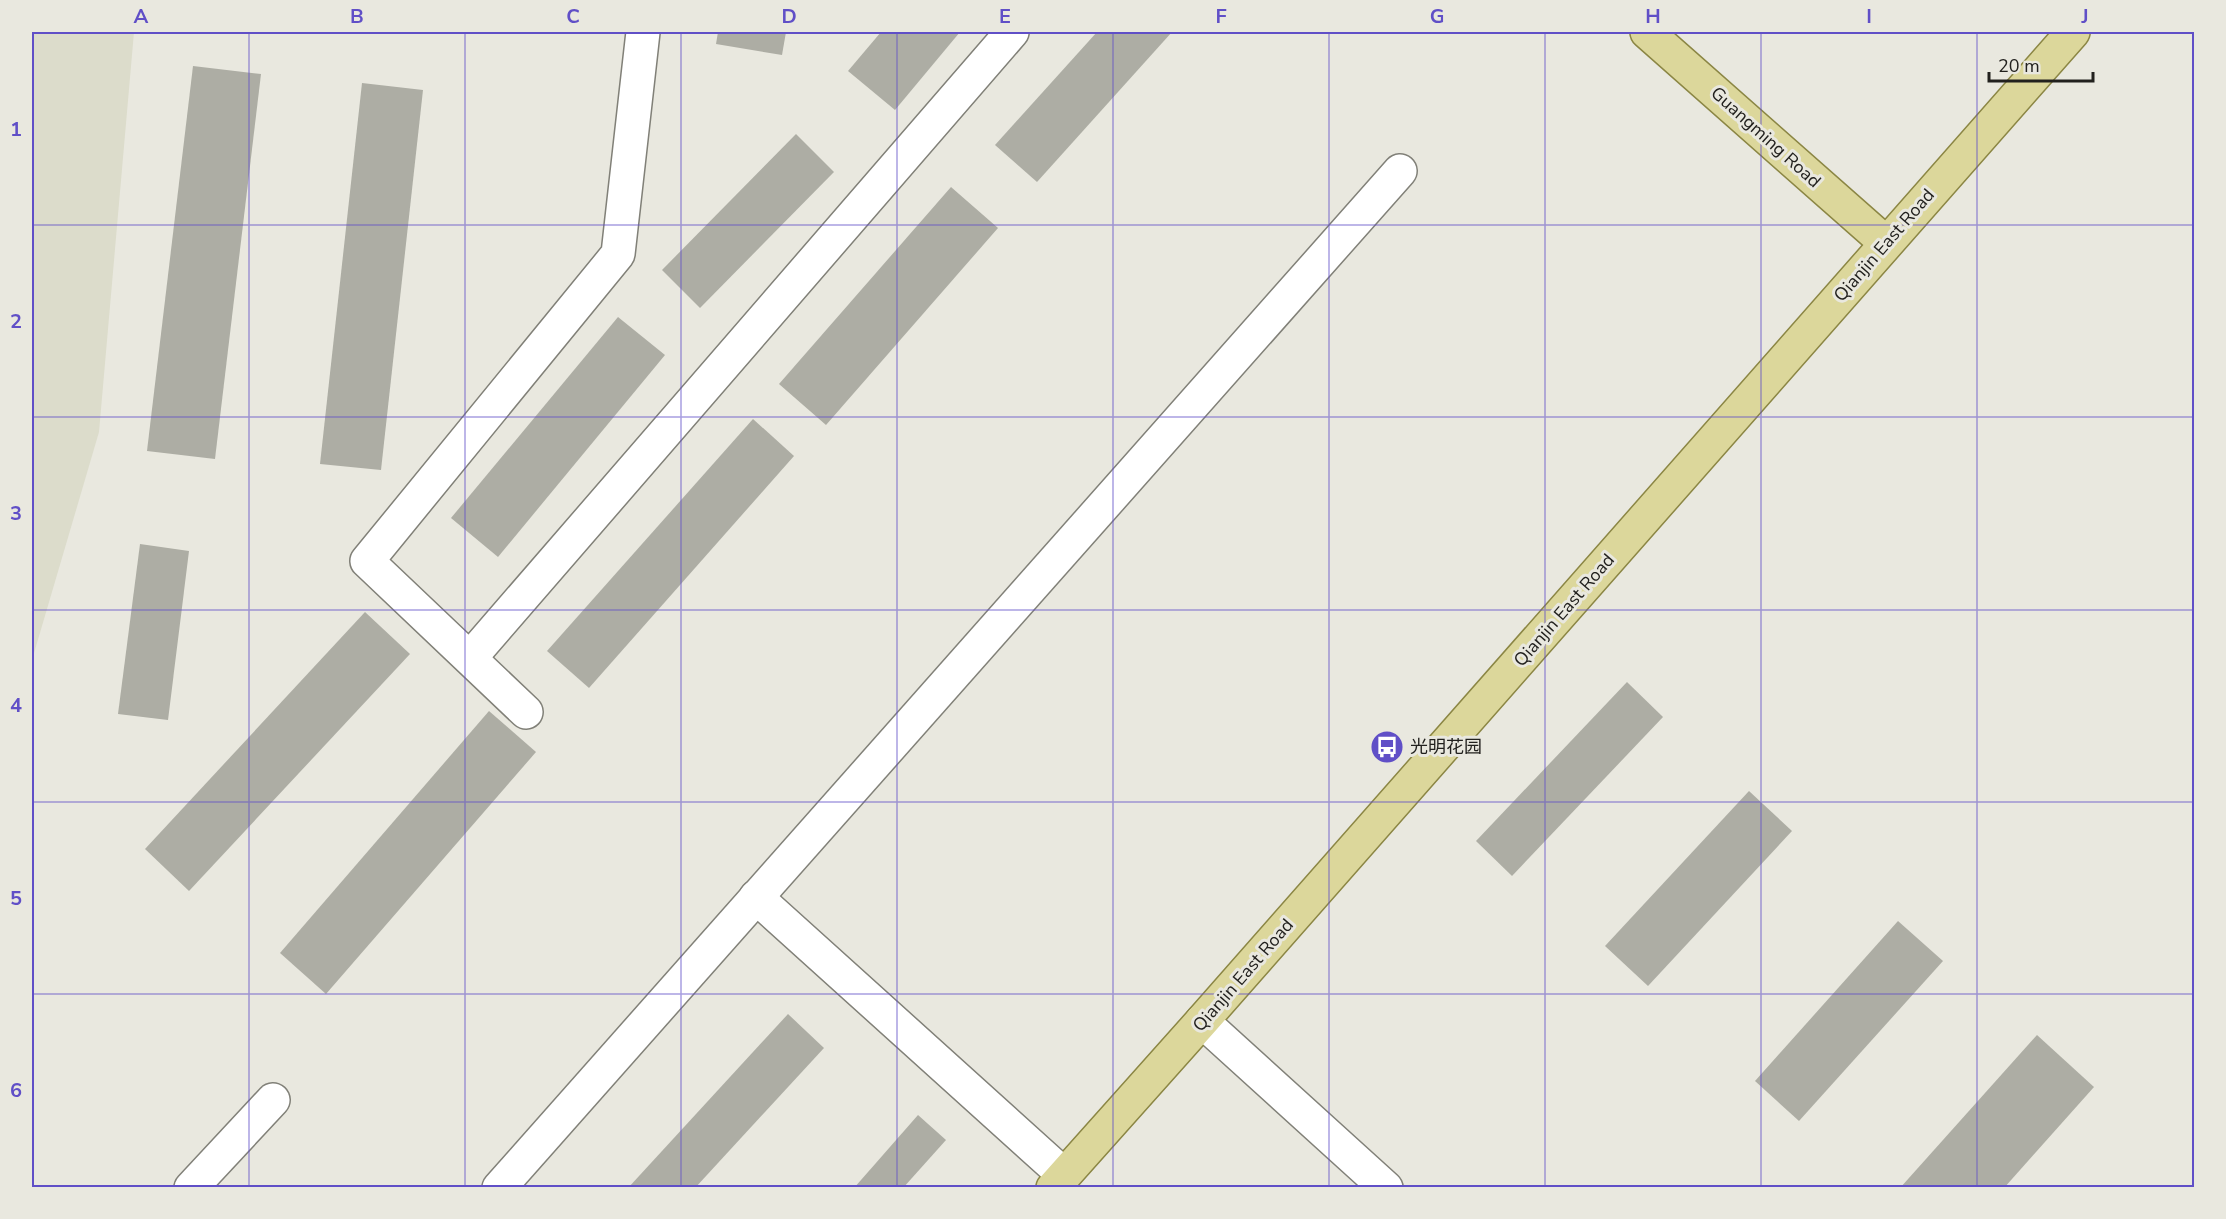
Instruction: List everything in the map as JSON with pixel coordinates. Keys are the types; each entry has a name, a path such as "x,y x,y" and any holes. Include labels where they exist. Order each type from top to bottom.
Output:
{"main road":[{"name":"Guangming Road","path":"1647,32 1886,243"},
{"name":"Qianjin East Road","path":"1058,1181 1202,1021 2073,32"}],"street":[{"path":"526,712 367,561 618,254 643,32"},
{"path":"470,658 1012,32"},
{"path":"499,1188 1400,171"},
{"path":"756,897 1058,1181"},
{"path":"1202,1021 1386,1188"},
{"path":"191,1188 273,1100"}],"shaded area":[{"path":"32,32 134,32 99,432 32,660"}],"building":[{"path":"718,32 786,32 782,55 716,44"},
{"path":"881,32 960,32 895,110 848,71"},
{"path":"1097,32 1172,32 1037,182 995,145"},
{"path":"193,66 261,74 215,459 147,451"},
{"path":"362,83 423,90 381,470 320,464"},
{"path":"796,134 834,172 700,308 662,270"},
{"path":"951,187 998,228 826,425 779,384"},
{"path":"618,317 665,355 498,557 451,518"},
{"path":"753,419 794,456 589,688 547,651"},
{"path":"140,544 189,551 168,720 118,714"},
{"path":"365,612 410,654 189,891 145,849"},
{"path":"1627,682 1663,717 1512,876 1476,841"},
{"path":"489,711 536,752 326,994 280,953"},
{"path":"1749,791 1792,831 1648,986 1605,946"},
{"path":"1898,921 1943,961 1799,1121 1755,1081"},
{"path":"788,1014 824,1048 695,1188 628,1188"},
{"path":"2037,1035 2094,1087 2004,1188 1900,1188"},
{"path":"918,1115 946,1140 903,1188 854,1188"}],"place":[{"name":"光明花园","path":"1387,747"}]}
